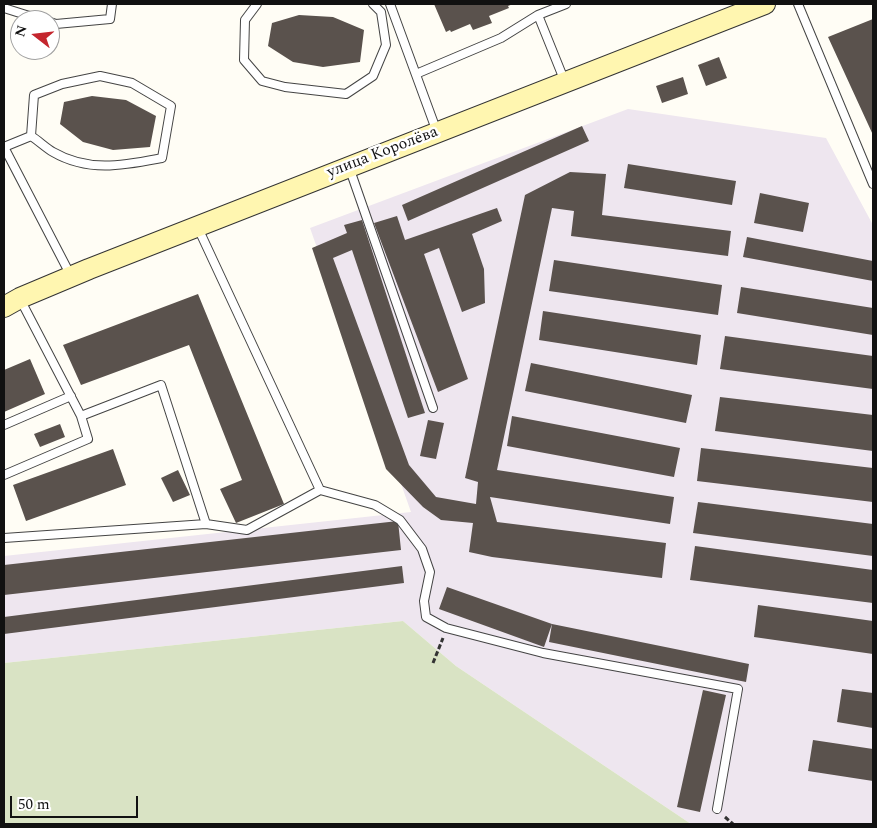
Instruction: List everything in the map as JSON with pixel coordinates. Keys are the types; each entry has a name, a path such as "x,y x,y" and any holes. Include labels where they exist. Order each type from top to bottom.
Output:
{"street":[{"name":"улица Королёва","path":"12,303 71,276 565,82 735,12 765,4"}],"lane":[{"path":"60,24 110,19 112,4"},
{"path":"257,4 245,20 244,60 262,81 285,87 346,94 373,76 386,45 381,12 373,4"},
{"path":"390,4 437,132"},
{"path":"416,74 501,38 538,15 566,4"},
{"path":"798,4 873,184"},
{"path":"381,12 393,12"},
{"path":"538,15 565,82"},
{"path":"100,76 132,83 171,106 162,158 118,166 86,165 54,153 32,136 34,95 62,84 100,76"},
{"path":"32,136 4,147 71,276"},
{"path":"349,167 433,408"},
{"path":"197,227 320,490"},
{"path":"4,475 88,438 81,416 71,396 12,303"},
{"path":"81,416 161,385 206,524"},
{"path":"4,426 71,396"},
{"path":"4,538 206,524 246,530 320,490 375,505 400,520 422,549 430,572 424,601 426,616 446,628 543,653 738,689 717,809"}],"path":[{"path":"434,663 446,628"}],"shaded area":[{"path":"628,109 826,138 873,225 873,824 691,824 456,666 403,621 4,663 4,556 411,512 310,228"}],"green space":[{"path":"403,621 456,666 691,824 4,824 4,663"}],"building":[{"path":"434,4 513,4 508,6 509,8 489,16 492,23 473,30 470,24 451,32 450,30 446,32"},
{"path":"299,15 333,17 364,30 360,62 323,67 293,62 268,46 272,23"},
{"path":"873,19 873,135 828,37"},
{"path":"719,57 727,78 706,86 698,65"},
{"path":"683,77 688,94 662,103 656,86"},
{"path":"92,96 126,100 156,116 150,147 113,150 83,142 60,124 64,102"},
{"path":"582,126 589,141 408,221 402,205"},
{"path":"628,164 736,181 732,205 624,188"},
{"path":"570,172 606,174 602,215 731,231 728,256 571,236 574,211 552,208 497,470 674,497 670,524 490,497 497,522 666,543 662,578 492,557 469,552 473,523 441,520 423,507 386,469 312,248 347,233 344,225 362,220 425,413 408,418 352,250 333,258 409,465 436,497 476,504 478,482 465,478 525,195"},
{"path":"760,193 809,203 803,232 754,223"},
{"path":"497,208 502,221 472,234 484,269 485,303 462,312 439,248 424,254 468,379 438,392 374,223 397,216 405,240"},
{"path":"747,237 873,261 873,281 743,257"},
{"path":"554,260 722,285 718,315 549,291"},
{"path":"741,287 873,308 873,335 737,313"},
{"path":"198,294 284,504 236,523 220,489 242,480 189,345 81,385 63,345"},
{"path":"543,311 701,335 697,365 539,340"},
{"path":"725,336 873,356 873,389 720,369"},
{"path":"30,359 45,394 4,412 4,370"},
{"path":"531,363 692,395 686,423 525,391"},
{"path":"720,397 873,415 873,451 715,431"},
{"path":"512,416 680,448 674,477 507,446"},
{"path":"428,420 444,423 436,459 420,456"},
{"path":"60,424 65,437 40,447 34,434"},
{"path":"701,448 873,468 873,502 697,481"},
{"path":"113,449 126,485 26,521 13,485"},
{"path":"178,470 190,495 173,502 161,478"},
{"path":"698,502 873,524 873,556 693,533"},
{"path":"398,521 401,550 4,595 4,565"},
{"path":"695,546 873,570 873,603 690,580"},
{"path":"402,566 404,583 4,634 4,617"},
{"path":"447,587 552,624 544,647 439,609"},
{"path":"758,605 873,621 873,654 754,637"},
{"path":"552,624 749,664 746,682 549,642"},
{"path":"842,689 873,693 873,728 837,722"},
{"path":"703,690 726,695 700,812 677,807"},
{"path":"813,740 873,749 873,781 808,771"}]}
